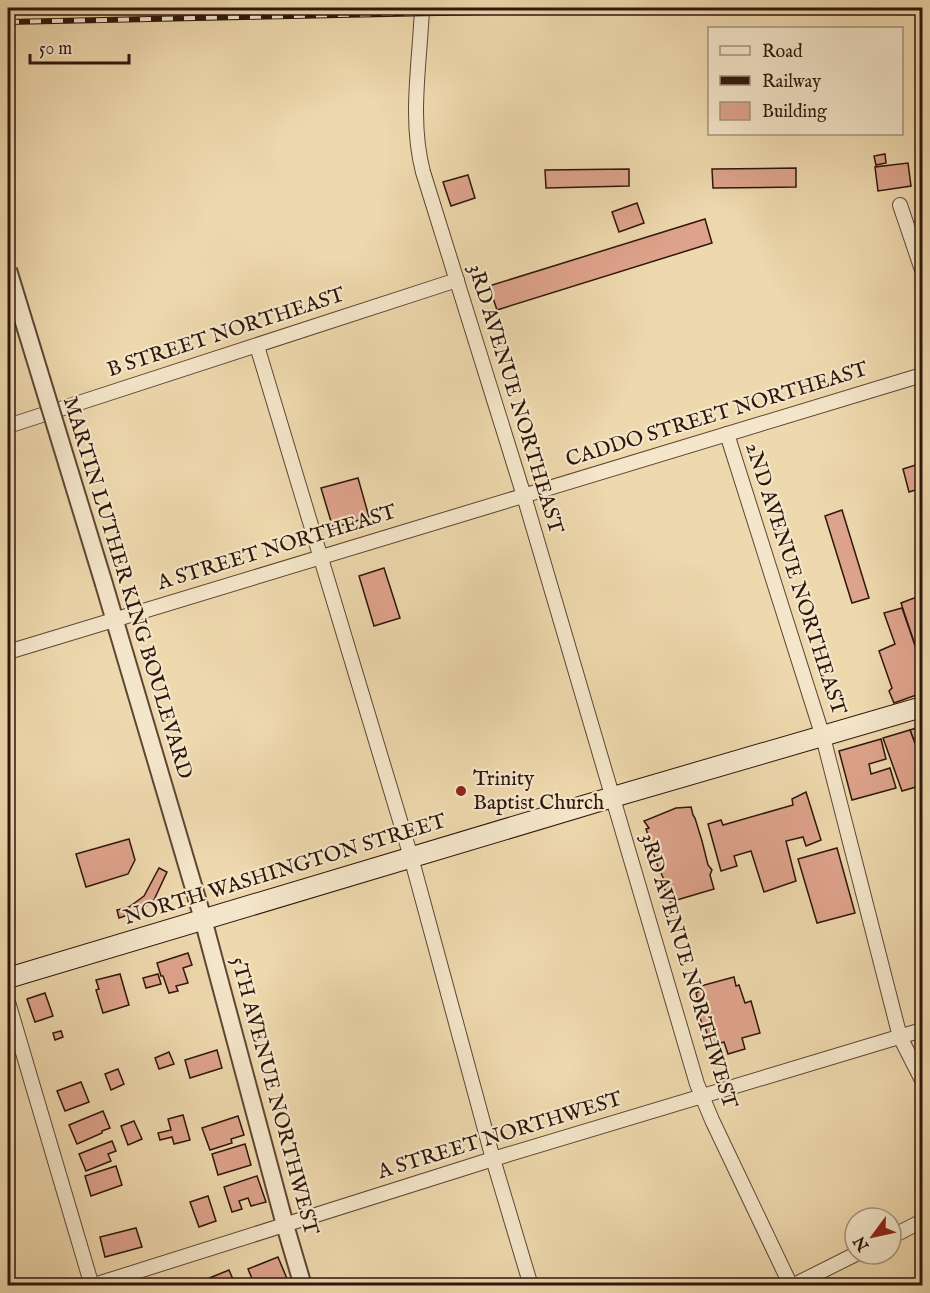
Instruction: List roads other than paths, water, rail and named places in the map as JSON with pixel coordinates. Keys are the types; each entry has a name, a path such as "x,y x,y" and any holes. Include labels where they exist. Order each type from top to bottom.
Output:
{"main road":[{"name":"NORTH WASHINGTON STREET","path":"8,978 922,707"}],"street":[{"name":"3RD AVENUE NORTHEAST","path":"422,8 416,96 418,150 423,172 524,496 613,797"},
{"path":"900,205 922,270"},
{"name":"MARTIN LUTHER KING BOULEVARD","path":"8,270 115,619 203,919"},
{"name":"B STREET NORTHEAST","path":"8,426 457,280"},
{"path":"257,345 411,857 493,1160 531,1286"},
{"name":"CADDO STREET NORTHEAST","path":"524,496 922,375"},
{"name":"2ND AVENUE NORTHEAST","path":"727,434 823,737 900,1036 922,1080"},
{"name":"A STREET NORTHEAST","path":"8,652 524,496"},
{"name":"3RD AVENUE NORTHWEST","path":"613,797 697,1084 792,1286"},
{"name":"5TH AVENUE NORTHWEST","path":"203,919 303,1286"},
{"path":"8,1002 92,1285"},
{"name":"A STREET NORTHWEST","path":"92,1285 922,1030"},
{"path":"903,1231 922,1221"},
{"path":"792,1286 843,1260"}],"railway":[{"path":"8,22 671,8"}],"place":[{"name":"Trinity Baptist Church","path":"461,791"}]}
